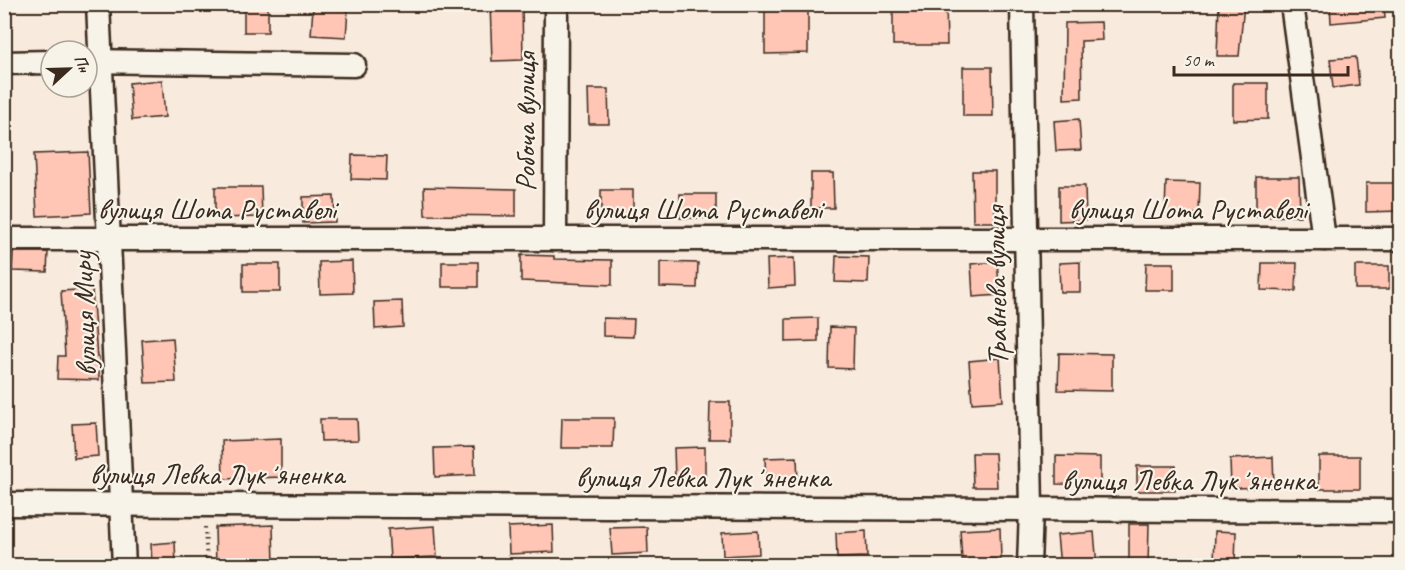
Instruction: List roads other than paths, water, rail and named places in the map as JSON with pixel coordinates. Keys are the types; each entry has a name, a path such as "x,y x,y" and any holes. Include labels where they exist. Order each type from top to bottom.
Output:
{"street":[{"name":"вулиця Миру","path":"96,39 98,4"},
{"name":"Робоча вулиця","path":"555,239 556,4"},
{"name":"Травнева вулиця","path":"1022,4 1031,509 1029,566"},
{"path":"1292,4 1323,238"},
{"path":"99,61 354,65"},
{"path":"4,63 39,62"},
{"name":"вулиця Миру","path":"98,99 111,239 124,566"},
{"name":"вулиця Шота Руставелі","path":"4,239 1025,241 1401,238"},
{"name":"вулиця Левка Лукʼяненка","path":"4,504 1401,511"}]}
